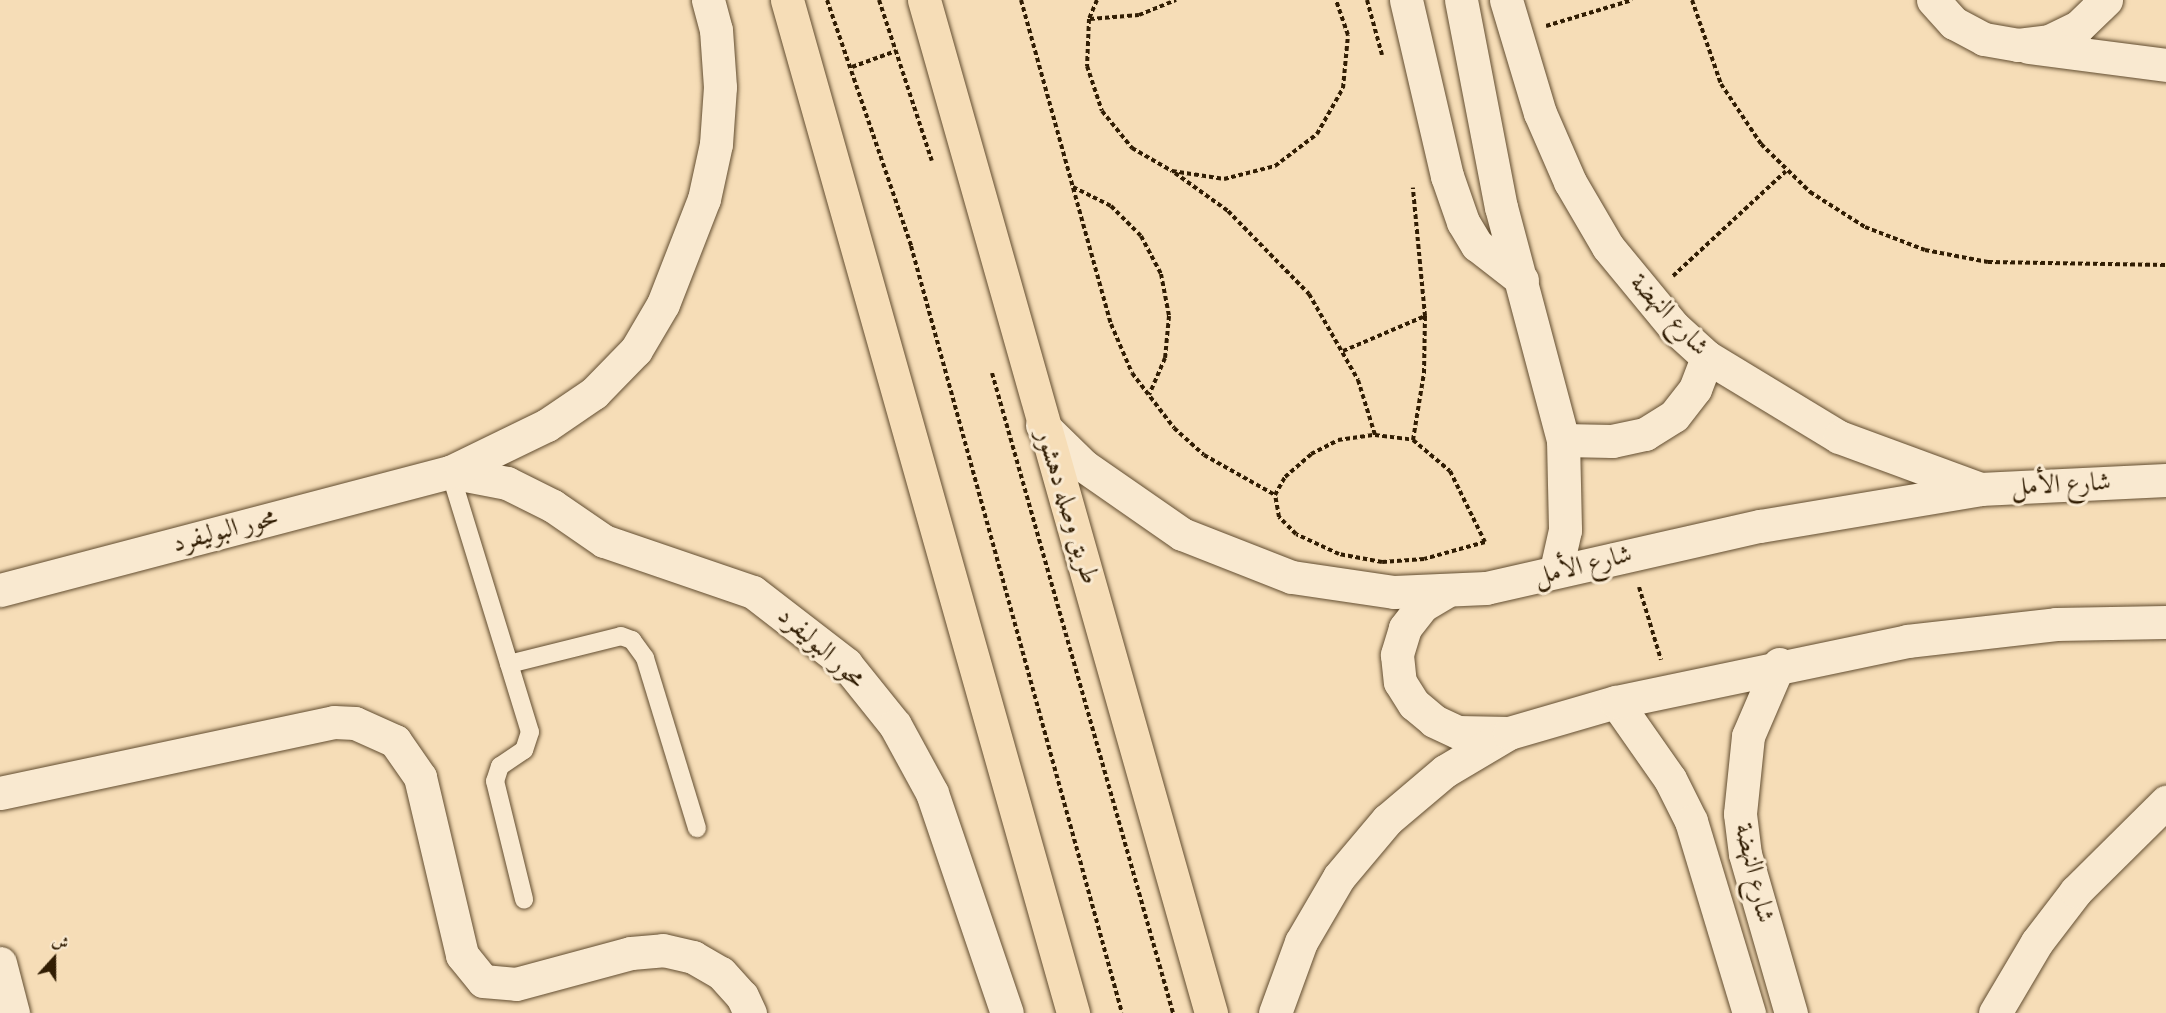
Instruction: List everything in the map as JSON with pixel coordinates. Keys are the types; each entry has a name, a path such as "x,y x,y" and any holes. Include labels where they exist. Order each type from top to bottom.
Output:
{"main road":[{"path":"787,0 1032,883 1073,1013"},
{"name":"طريق وصله دهشور","path":"924,0 1042,424 1138,745 1211,1013"}],"street":[{"name":"محور البوليفرد","path":"0,590 450,472 547,425 594,393 636,350 663,304 704,200 716,144 720,87 716,30 708,0"},
{"path":"1406,0 1447,176 1463,222 1477,245 1522,280"},
{"path":"1461,0 1502,207 1563,440 1565,530 1556,570"},
{"name":"شارع النهضة","path":"1506,0 1514,36 1570,182 1608,247 1649,299 1707,357 1839,436 1980,489"},
{"path":"1933,0 1954,23 1984,39 2166,65"},
{"path":"2018,45 2049,41 2078,27 2106,0"},
{"path":"1563,440 1612,441 1645,434 1674,416 1695,389 1707,357"},
{"name":"شارع الأمل","path":"1042,424 1131,502 1236,558 1342,586 1445,592 1486,588 1556,570 1760,526 1980,489 2166,480"},
{"name":"محور البوليفرد","path":"450,472 515,486 604,541 753,592 786,613 846,664 895,725 932,793 1007,1013"},
{"path":"1445,592 1422,606 1405,628 1397,655 1400,682 1414,704 1434,721 1458,732 1509,734"},
{"path":"1275,1013 1301,942 1346,869 1387,820 1445,771 1509,734 1616,702 1779,664 1907,641 2056,624 2166,622"},
{"name":"شارع النهضة","path":"1779,664 1748,736 1740,814 1745,854 1791,1013"},
{"name":"شارع النهضة","path":"1616,702 1670,778 1691,821 1749,1013"},
{"path":"0,793 334,722 356,723 395,741 420,777 462,955 483,981 516,984 631,953 663,950 693,957 721,973 742,996 750,1013"},
{"path":"1995,1013 2037,942 2076,891 2166,802"},
{"path":"0,963 13,1013"}],"lane":[{"path":"450,472 530,732 524,750 500,766 495,781 524,899"},
{"path":"509,664 621,636 632,640 645,658 697,828"}],"path":[{"path":"828,0 911,246 1122,1013"},
{"path":"879,0 937,174"},
{"path":"1021,0 1111,324 1132,373 1204,455 1275,495"},
{"path":"1097,0 1089,19 1087,66 1102,111 1132,148 1172,171 1228,211 1278,257 1309,294 1358,380 1375,435"},
{"path":"1089,19 1139,15 1176,0"},
{"path":"1172,171 1224,179 1265,168 1317,134 1343,88 1348,35 1336,0"},
{"path":"1367,0 1383,58"},
{"path":"1514,36 1632,0"},
{"path":"1692,0 1721,84 1761,144 1786,171 1836,211 1925,250 1988,262 2166,265"},
{"path":"852,67 896,51"},
{"path":"1649,299 1786,171"},
{"path":"1412,180 1425,316 1424,373 1413,440"},
{"path":"1072,187 1111,206 1141,236 1161,274 1170,316 1165,358 1149,395"},
{"path":"1342,351 1425,316"},
{"path":"990,366 1173,1013"},
{"path":"1375,435 1413,440 1450,471 1485,542 1424,559 1382,562 1339,554 1296,534 1279,517 1275,495 1285,477 1311,454 1338,440 1375,435"},
{"path":"1629,554 1670,690"}]}
